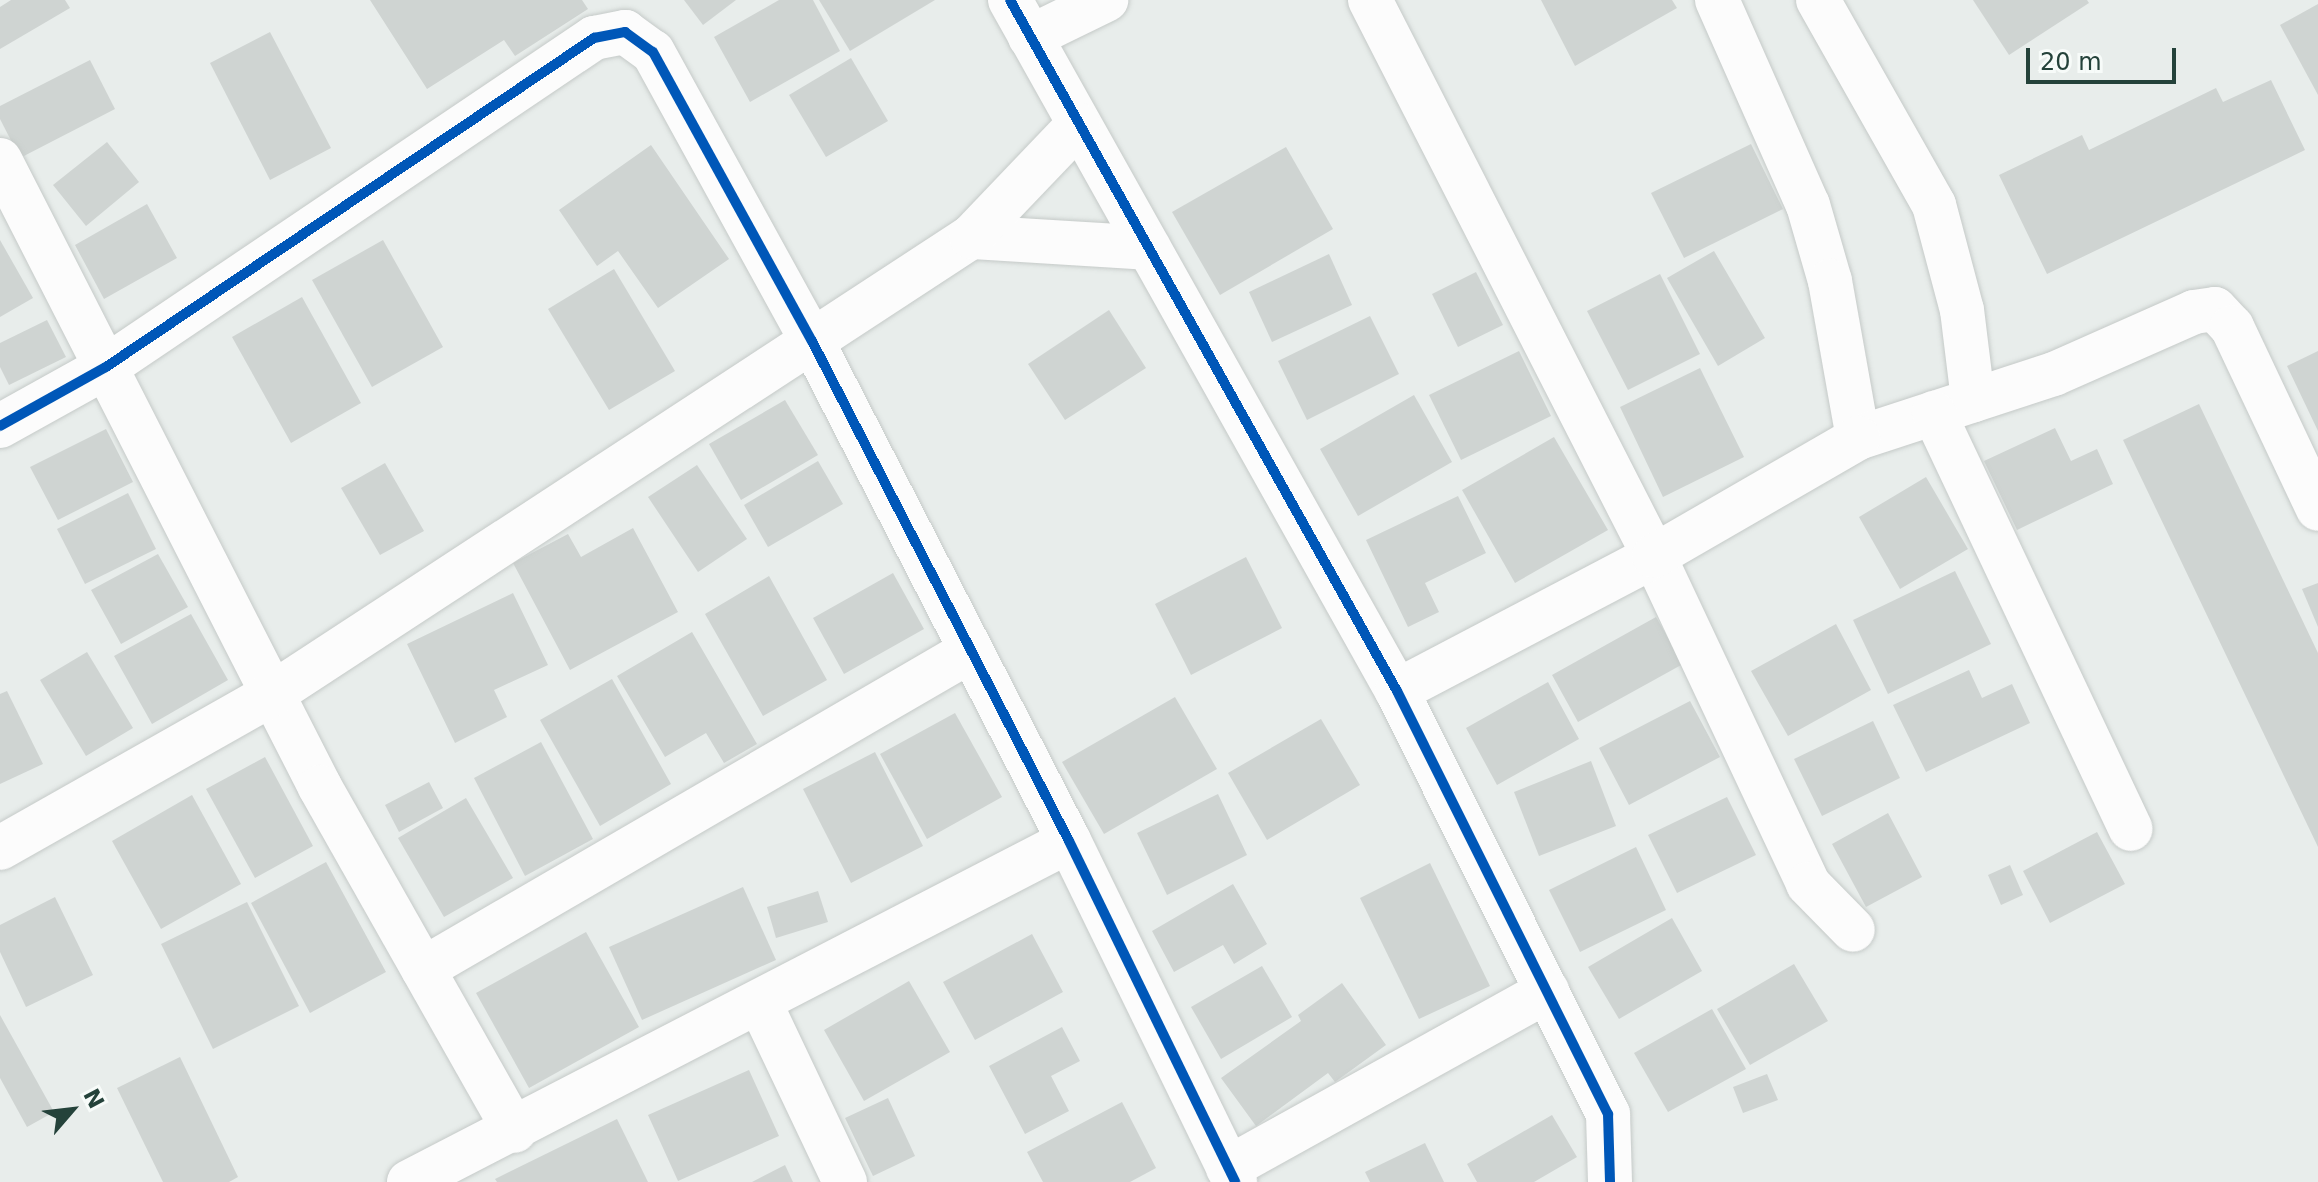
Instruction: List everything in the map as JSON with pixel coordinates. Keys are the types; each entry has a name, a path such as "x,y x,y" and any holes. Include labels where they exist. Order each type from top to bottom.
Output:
{"street":[{"path":"1106,0 1020,18 1397,691 1608,1114 1610,1182"},
{"path":"1370,0 1654,556 1808,884 1853,930"},
{"path":"1717,0 1808,205 1830,281 1858,438"},
{"path":"1818,0 1934,205 1962,310 1954,406 2131,829"},
{"path":"0,426 106,367 594,38 625,32 653,52 812,341 1069,841 1231,1175 1547,991"},
{"path":"0,848 272,694 971,237 1078,125"},
{"path":"0,160 272,694 515,1131"},
{"path":"971,237 1149,248"},
{"path":"1397,691 1654,556 1858,438 2054,374 2194,312 2215,309 2232,327 2318,509"},
{"path":"423,969 970,651"},
{"path":"409,1182 453,1173 515,1131 1069,841"},
{"path":"760,1003 845,1182"}],"building":[{"path":"11,0 65,0 70,8 0,49 0,7"},
{"path":"370,0 582,0 588,9 515,56 504,40 427,89"},
{"path":"684,0 736,0 703,25"},
{"path":"779,0 813,0 840,51 750,102 714,37"},
{"path":"819,0 935,0 850,51"},
{"path":"1541,0 1672,0 1677,8 1575,66"},
{"path":"1973,0 2087,0 2089,3 2009,55"},
{"path":"2318,4 2318,95 2280,25"},
{"path":"270,32 331,148 270,180 210,63"},
{"path":"851,58 888,121 826,157 789,95"},
{"path":"90,60 115,109 20,158 0,119 0,106"},
{"path":"2271,80 2305,150 2047,274 1999,175 2082,135 2089,150 2216,88 2223,102"},
{"path":"107,142 139,182 86,226 53,185"},
{"path":"1751,144 1783,209 1684,258 1651,193"},
{"path":"651,145 729,259 658,308 618,251 597,266 559,210"},
{"path":"1286,147 1333,229 1220,295 1172,212"},
{"path":"147,204 177,258 104,299 75,245"},
{"path":"0,240 33,298 0,317"},
{"path":"383,240 443,347 372,387 312,280"},
{"path":"1714,251 1765,338 1718,366 1667,278"},
{"path":"1329,254 1352,305 1272,342 1249,292"},
{"path":"614,269 675,371 609,410 548,309"},
{"path":"1476,272 1503,325 1458,347 1432,294"},
{"path":"1660,274 1700,354 1628,390 1587,311"},
{"path":"302,297 361,403 291,443 232,337"},
{"path":"1109,310 1146,368 1065,420 1028,364"},
{"path":"1370,316 1399,374 1307,420 1278,361"},
{"path":"47,320 66,357 9,385 0,367 0,343"},
{"path":"1519,351 1551,416 1461,460 1429,395"},
{"path":"2318,351 2318,431 2287,366"},
{"path":"1700,368 1744,457 1663,497 1620,407"},
{"path":"1414,395 1452,462 1358,516 1320,449"},
{"path":"785,400 818,455 741,500 709,444"},
{"path":"2199,404 2318,653 2318,847 2123,440"},
{"path":"2055,428 2071,461 2097,449 2113,484 2017,530 1984,461"},
{"path":"106,429 133,482 58,520 30,467"},
{"path":"1554,437 1608,530 1515,583 1462,490"},
{"path":"818,461 843,504 768,547 744,505"},
{"path":"385,463 424,531 380,555 341,488"},
{"path":"697,465 747,539 698,572 648,497"},
{"path":"1926,477 1968,549 1900,589 1859,517"},
{"path":"128,493 156,549 85,584 57,529"},
{"path":"1458,496 1486,553 1425,583 1439,612 1408,627 1366,540"},
{"path":"633,528 678,612 570,670 513,563 568,534 581,557"},
{"path":"158,554 188,607 121,644 91,590"},
{"path":"1246,557 1282,628 1191,675 1155,604"},
{"path":"1955,571 1991,644 1888,694 1853,620"},
{"path":"893,573 924,629 844,674 813,618"},
{"path":"769,576 827,680 763,716 705,614"},
{"path":"2318,583 2318,627 2302,589"},
{"path":"513,593 548,665 494,690 507,717 455,743 407,644"},
{"path":"191,614 228,680 152,724 114,656"},
{"path":"1656,617 1683,664 1578,722 1552,675"},
{"path":"1836,624 1871,690 1788,736 1751,671"},
{"path":"692,632 757,744 724,763 706,733 665,757 617,676"},
{"path":"87,652 133,728 86,756 40,680"},
{"path":"1969,670 1982,698 2012,684 2030,723 1926,772 1893,705"},
{"path":"612,679 671,784 600,826 540,720"},
{"path":"1548,682 1579,739 1497,785 1466,728"},
{"path":"7,691 43,764 0,784 0,694"},
{"path":"1175,697 1217,769 1104,834 1062,762"},
{"path":"1690,701 1720,757 1629,805 1599,748"},
{"path":"955,713 1002,797 927,839 880,754"},
{"path":"1321,719 1360,785 1267,840 1228,773"},
{"path":"1873,721 1900,778 1822,816 1794,759"},
{"path":"541,742 593,839 525,876 474,778"},
{"path":"875,752 923,846 851,883 803,789"},
{"path":"265,757 313,846 255,878 206,789"},
{"path":"1591,761 1616,826 1539,856 1514,792"},
{"path":"429,782 443,808 399,832 385,805"},
{"path":"1218,794 1247,855 1167,895 1137,833"},
{"path":"192,795 241,884 161,929 112,841"},
{"path":"1727,797 1756,855 1677,893 1648,835"},
{"path":"466,798 513,878 444,917 398,838"},
{"path":"1888,813 1922,877 1866,907 1832,844"},
{"path":"2097,832 2125,884 2050,923 2023,871"},
{"path":"1636,847 1666,910 1580,952 1549,890"},
{"path":"326,862 386,972 310,1013 251,903"},
{"path":"1430,863 1490,986 1419,1019 1360,898"},
{"path":"2010,865 2023,895 2001,905 1988,875"},
{"path":"1233,884 1267,944 1234,964 1223,945 1174,972 1152,931"},
{"path":"743,887 776,960 642,1020 609,947"},
{"path":"818,891 828,922 776,938 767,907"},
{"path":"55,897 93,975 26,1007 0,952 0,925"},
{"path":"247,902 299,1006 213,1049 161,944"},
{"path":"1672,918 1702,971 1619,1019 1588,967"},
{"path":"586,932 639,1027 529,1088 476,993"},
{"path":"1032,934 1063,992 975,1040 943,982"},
{"path":"1794,964 1828,1021 1750,1065 1717,1009"},
{"path":"1262,966 1292,1017 1221,1059 1191,1007"},
{"path":"909,981 950,1052 864,1101 824,1030"},
{"path":"1342,983 1386,1045 1335,1082 1328,1073 1256,1126 1221,1078 1301,1021 1298,1015"},
{"path":"1712,1009 1746,1069 1668,1112 1634,1053"},
{"path":"0,1015 54,1112 27,1127 0,1078"},
{"path":"1062,1027 1080,1061 1051,1076 1069,1111 1025,1134 989,1066"},
{"path":"180,1057 238,1177 229,1182 163,1182 117,1088"},
{"path":"749,1070 779,1136 678,1181 648,1115"},
{"path":"1767,1074 1778,1100 1743,1113 1733,1087"},
{"path":"888,1098 915,1156 873,1176 845,1118"},
{"path":"1122,1102 1156,1168 1130,1182 1043,1182 1027,1152"},
{"path":"1552,1115 1577,1157 1534,1182 1477,1182 1467,1164"},
{"path":"617,1119 648,1182 497,1182 495,1179"},
{"path":"1425,1143 1444,1182 1370,1182 1365,1172"},
{"path":"785,1165 793,1182 752,1182"}],"cycle path":[{"path":"1010,0 1397,691 1608,1114 1610,1182"},
{"path":"0,426 106,367 594,38 625,32 653,52 812,341 1069,841 1235,1182"}]}
